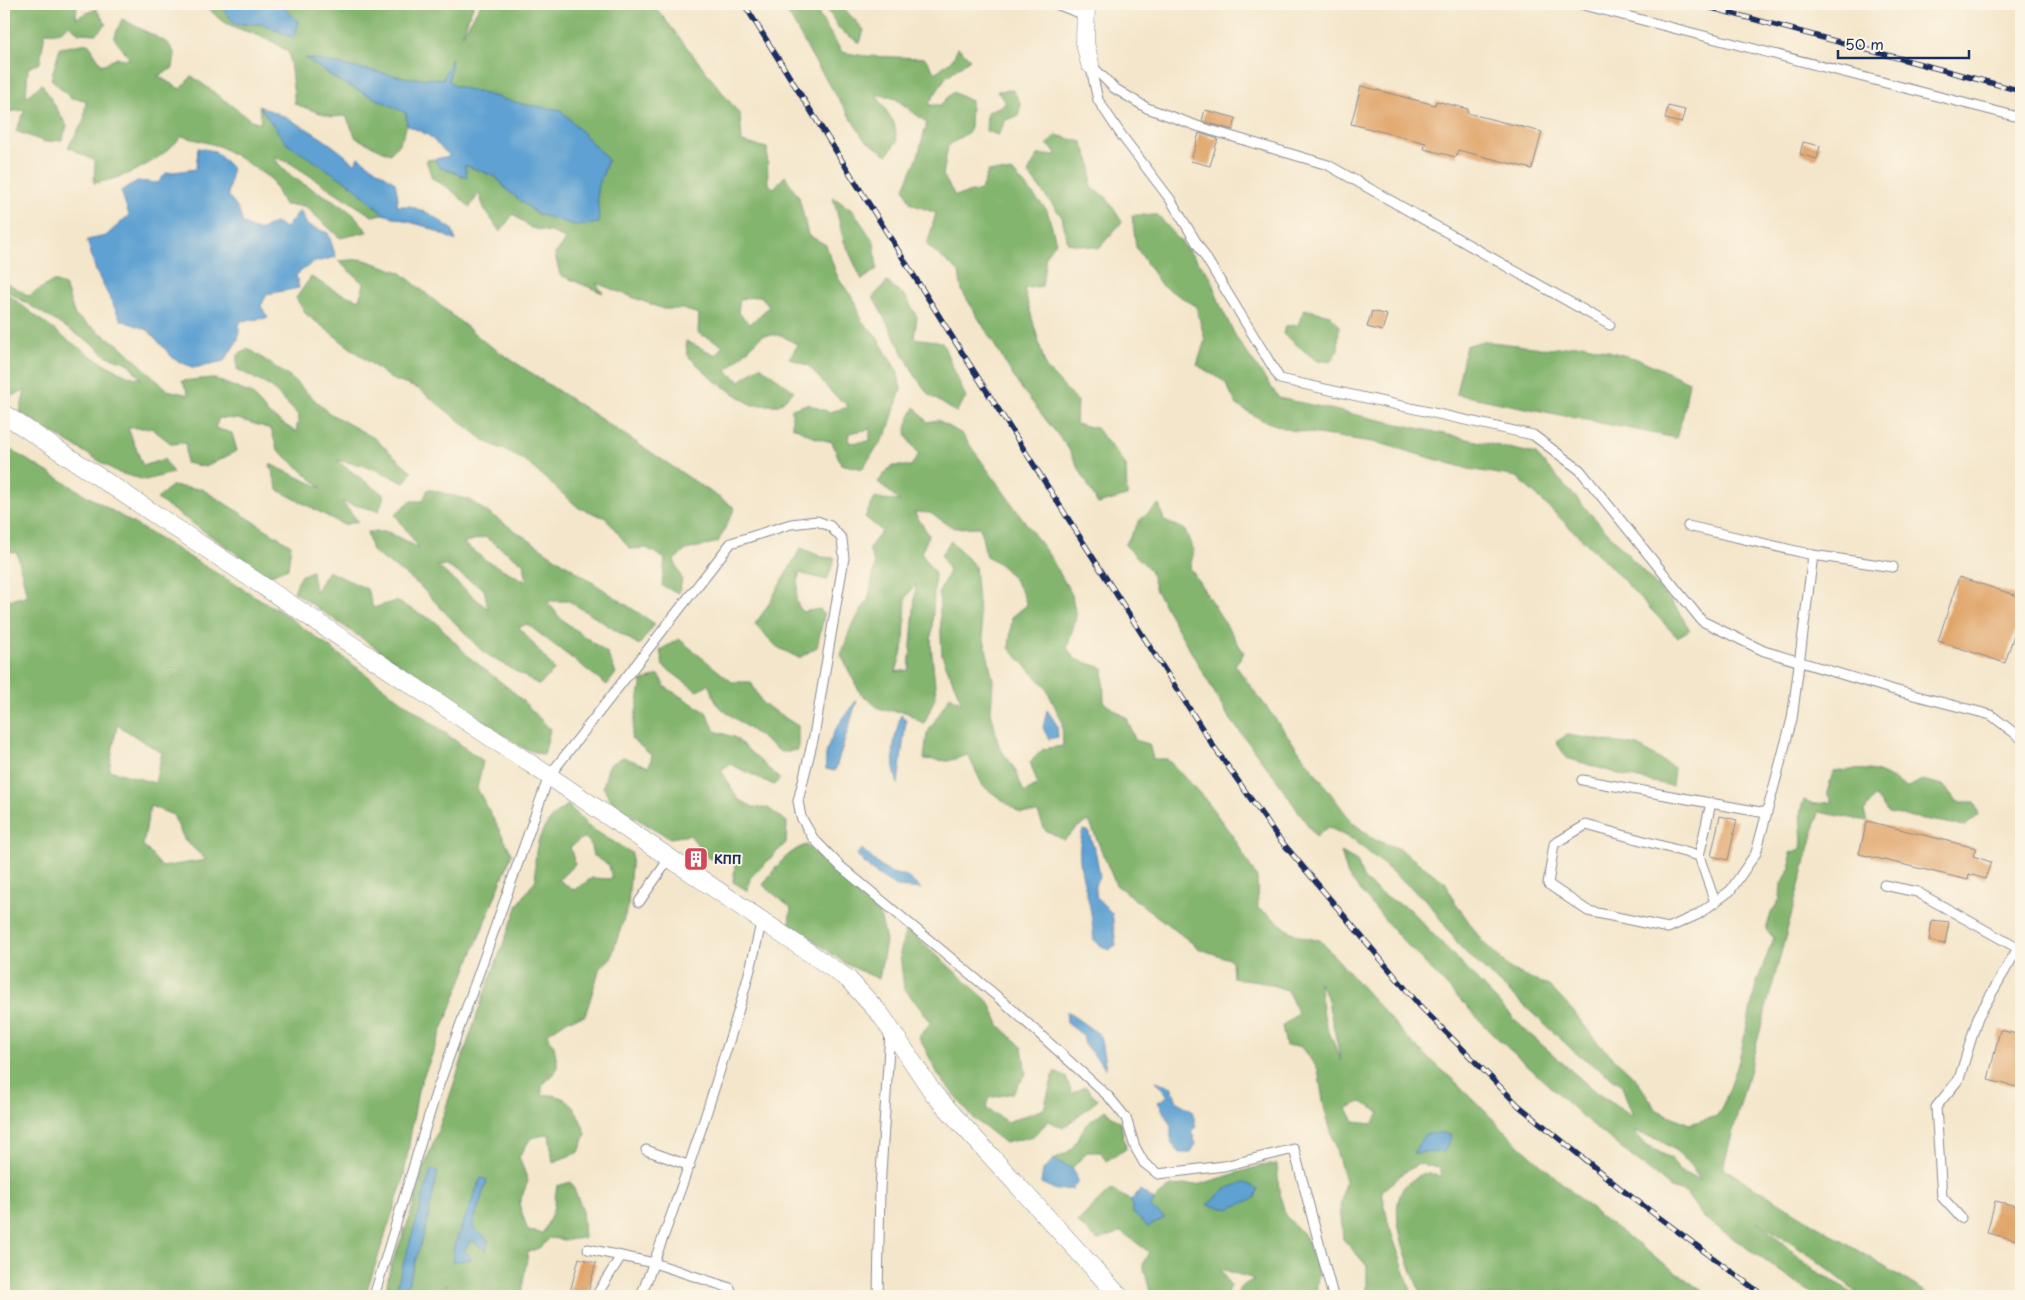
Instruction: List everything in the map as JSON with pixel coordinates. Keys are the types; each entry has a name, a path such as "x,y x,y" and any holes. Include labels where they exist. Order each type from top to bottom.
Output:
{"street":[{"path":"1085,9 1084,43 1090,64"},
{"path":"4,414 549,776 848,980 881,1016 934,1094 1119,1296"}],"lane":[{"path":"1056,4 1085,9"},
{"path":"1580,4 2018,117 2021,107"},
{"path":"1090,64 1114,88 1147,108 1200,127 1328,165 1610,325"},
{"path":"1090,64 1098,100 1122,136 1170,199 1280,379 1533,435 1580,470 1702,621 1764,651 1991,715 2021,738"},
{"path":"374,1296 435,1096 549,776 731,543 791,524 817,521 830,526 842,539 844,558 814,736 798,801 801,818 813,838 840,866 1005,1003 1109,1098 1126,1118 1135,1147 1144,1163 1158,1174 1224,1166 1294,1149 1333,1296"},
{"path":"1688,526 1813,555 1893,567"},
{"path":"1699,856 1586,825 1554,844 1548,884 1588,910 1668,928 1697,915 1730,891 1756,853 1792,719 1813,555"},
{"path":"1582,780 1766,813"},
{"path":"1711,804 1699,856 1715,902"},
{"path":"639,902 669,859"},
{"path":"1884,885 1917,892 2020,949 1978,1017 1959,1079 1936,1107 1942,1197 1961,1218"},
{"path":"642,1296 690,1166 753,966 762,922"},
{"path":"878,1296 880,1189 890,1031"},
{"path":"646,1150 690,1166"},
{"path":"588,1249 654,1263 730,1288 733,1296"},
{"path":"596,1296 621,1256"}],"green space":[{"path":"4,4 77,4 76,18 96,9 106,24 96,34 79,33 69,25 58,33 45,32 40,63 28,68 26,97 42,84 67,126 62,140 45,142 16,131 25,110 4,112"},
{"path":"207,4 223,4 221,5 235,24 262,24 293,38 298,22 279,4 474,4 462,35 481,4 653,4 740,115 742,142 767,148 768,184 774,188 785,176 799,197 808,235 826,245 838,278 855,301 862,321 875,334 897,371 901,389 887,433 862,469 841,464 832,442 816,438 792,426 792,409 807,404 829,412 849,407 831,392 809,366 789,358 798,345 781,335 763,335 726,371 740,381 760,366 794,391 779,405 752,405 715,381 687,355 686,341 716,355 723,345 698,333 699,314 682,309 663,309 596,283 603,293 560,275 555,254 566,240 554,233 531,228 513,214 500,232 484,208 479,193 470,207 450,189 432,178 426,160 435,159 439,167 466,177 465,165 496,177 507,190 597,190 608,160 561,110 526,105 455,86 449,81 452,60 443,79 408,78 307,58 339,81 406,113 404,135 390,154 356,138 346,116 331,117 295,104 289,53 269,40 224,22 211,11","holes":["761,296 769,307 750,324 738,312 740,299","870,429 870,441 849,443 849,433"]},
{"path":"783,4 812,4 842,52 864,56 925,58 935,73 953,59 958,47 970,59 946,77 928,105 940,105 953,92 971,101 970,131 948,146 943,175 955,196 981,190 988,171 1013,172 1047,210 1056,242 1046,255 1042,286 1024,289 1046,368 1077,401 1076,424 1096,428 1126,465 1127,496 1098,504 1068,448 1018,384 962,291 959,272 927,245 936,213 911,204 904,188 918,156 927,123 896,99 876,94 894,123 897,141 887,155 864,139 814,60"},
{"path":"824,4 840,4 864,30 860,43 840,30"},
{"path":"122,19 168,43 175,54 173,68 158,76 180,89 192,76 251,120 261,123 259,106 287,143 353,186 383,214 372,216 290,163 274,157 283,169 295,178 347,210 367,232 340,238 305,206 284,205 271,179 243,160 219,146 182,136 153,161 131,173 94,183 95,161 68,147 84,121 86,100 71,98 51,79 60,48 88,43 102,65 117,58 130,59 114,38"},
{"path":"1013,90 1021,104 1018,116 1006,120 998,135 986,131 987,112 1006,104 997,91"},
{"path":"1056,135 1082,142 1091,165 1091,188 1106,197 1122,222 1099,248 1068,243 1062,217 1028,173 1038,155 1058,155 1047,144"},
{"path":"833,197 853,211 874,242 877,269 862,280 844,241"},
{"path":"1132,215 1158,215 1210,276 1221,307 1237,339 1279,398 1536,454 1675,606 1690,630 1677,637 1606,562 1517,477 1469,469 1379,443 1290,430 1262,420 1237,405 1225,382 1197,365 1205,340 1196,306 1161,285 1136,247"},
{"path":"362,259 400,272 486,343 735,508 718,542 686,550 674,560 682,579 679,593 662,586 665,559 647,548 630,549 606,518 579,508 524,460 485,441 419,389 391,379 306,314 296,298 311,277 337,292 359,300 364,284 338,261"},
{"path":"4,281 29,296 53,281 65,285 75,316 122,347 167,390 189,395 182,381 212,378 252,394 267,413 296,432 299,416 271,387 237,369 237,356 248,348 291,378 329,413 374,438 412,472 404,483 372,468 337,461 384,495 379,511 342,502 358,521 344,525 278,490 270,464 322,488 277,449 271,429 238,419 219,418 215,428 232,433 237,451 205,467 186,463 186,443 172,444 151,428 128,428 143,466 164,459 173,473 145,480 119,473 20,413 25,390 4,399 4,291 89,355 108,366 141,379 128,363 107,356 94,345 4,289"},
{"path":"887,282 905,296 917,317 914,338 942,342 966,398 956,412 929,395 916,377 873,297"},
{"path":"1304,309 1330,315 1339,325 1338,349 1331,361 1317,361 1283,334 1285,326 1298,325"},
{"path":"1482,341 1551,349 1583,344 1641,360 1689,382 1683,415 1676,438 1456,394 1466,346"},
{"path":"915,407 927,422 938,420 962,434 1051,558 1072,595 1076,618 1067,648 1075,659 1103,668 1104,703 1127,718 1135,740 1149,744 1153,759 1167,759 1205,799 1234,838 1257,878 1258,909 1299,936 1320,940 1411,1042 1460,1086 1514,1140 1600,1217 1709,1296 1421,1296 1402,1242 1397,1212 1399,1198 1404,1187 1423,1173 1442,1176 1440,1167 1419,1164 1403,1173 1382,1191 1388,1223 1413,1296 1367,1296 1367,1266 1343,1239 1340,1207 1345,1181 1324,1107 1318,1069 1300,1046 1286,1046 1282,1026 1298,1013 1287,990 1259,981 1233,978 1232,960 1200,949 1116,885 1089,821 1078,827 1064,840 1045,830 1038,813 1020,813 983,786 968,755 948,761 924,759 927,734 950,696 962,703 942,655 939,592 949,571 941,554 951,541 975,566 979,615 993,681 991,711 999,747 1015,769 1024,793 1038,785 1030,762 1043,749 1063,746 1062,721 1045,686 1009,648 1012,617 1027,605 1016,583 1006,570 986,556 980,527 954,528 930,513 914,512 929,535 921,553 935,574 931,645 936,695 924,724 906,712 881,710 860,693 841,655 851,627 868,600 875,566 869,548 882,531 865,517 875,498 900,501 878,482 891,466 911,466 919,454 907,436 906,431 908,421","holes":["916,584 909,670 896,672 904,644 906,597","1319,982 1327,997 1341,1061 1325,1022","1361,1102 1380,1112 1372,1124 1354,1122 1347,1108"]},
{"path":"4,446 283,613 483,761 477,788 512,854 418,1090 403,1181 365,1296 4,1296 4,601 27,596 17,553 4,550","holes":["117,725 162,753 155,783 109,770","150,806 173,815 184,839 206,860 162,867 143,845"]},
{"path":"171,486 202,489 291,545 288,568 269,576 157,499"},
{"path":"428,489 469,500 655,624 639,645 569,601 547,601 561,619 607,653 616,673 607,685 527,624 519,627 555,670 539,685 483,652 418,584 372,551 367,532 388,532 419,548 395,514 411,501 423,501","holes":["485,537 524,564 527,582 485,560 463,543","437,566 447,566 484,589 488,609"]},
{"path":"1159,504 1164,521 1184,529 1194,550 1190,568 1244,653 1235,665 1352,822 1375,840 1398,848 1446,883 1451,896 1482,941 1512,970 1549,986 1572,1010 1598,1043 1635,1078 1657,1110 1689,1124 1717,1116 1737,1068 1757,982 1774,938 1766,930 1771,913 1780,899 1781,884 1791,868 1790,853 1801,849 1800,818 1804,800 1814,804 1832,802 1827,793 1833,772 1864,770 1888,776 1907,788 1922,780 1943,785 1958,802 1974,802 1979,815 1965,826 1888,813 1875,796 1864,812 1867,821 1819,812 1723,1168 1932,1296 1862,1296 1815,1259 1757,1221 1814,1270 1859,1296 1815,1296 1703,1217 1686,1193 1671,1188 1583,1117 1493,1034 1396,933 1348,876 1341,852 1357,861 1364,880 1381,894 1409,909 1525,1030 1598,1094 1633,1116 1621,1084 1576,1053 1462,949 1428,902 1354,840 1328,827 1316,837 1279,783 1228,716 1156,591 1150,570 1125,545 1140,520","holes":["1634,1132 1664,1143 1680,1154 1700,1180 1679,1171 1671,1158 1645,1145"]},
{"path":"801,548 822,557 835,558 827,580 799,573 796,601 802,612 820,609 824,615 817,647 799,658 777,647 755,624"},
{"path":"312,571 315,592 328,571 367,589 373,608 396,601 436,622 469,657 516,694 550,729 544,755 523,748 294,592 300,576"},
{"path":"679,639 732,682 751,682 762,703 798,726 798,750 781,752 718,706 708,684 697,691 663,666 660,650"},
{"path":"659,675 665,687 706,712 715,731 734,737 780,779 774,785 730,764 721,770 738,799 753,807 768,808 787,822 786,843 750,878 748,891 733,882 735,864 708,858 690,835 670,838 615,806 603,787 609,765 623,757 649,767 652,756 631,738 642,681"},
{"path":"1567,735 1638,746 1674,768 1672,786 1625,776 1567,758 1556,742"},
{"path":"568,805 589,827 632,853 628,906 611,958 600,968 585,1016 568,1020 547,1034 554,1046 558,1068 542,1086 542,1095 560,1097 572,1105 586,1134 579,1152 553,1162 549,1134 531,1138 519,1157 528,1181 519,1204 528,1231 543,1233 553,1211 557,1186 571,1182 582,1208 584,1238 565,1240 550,1238 539,1248 528,1252 521,1296 450,1296 445,1284 444,1296 404,1296 426,1227 438,1171 431,1171 394,1296 385,1296 390,1268 410,1217 422,1173 483,997 518,905 536,879 535,857 540,837 551,819","holes":["584,837 590,843 593,855 609,865 612,879 592,878 574,890 559,880 575,864 570,847","481,1178 487,1180 472,1227 488,1240 486,1251 472,1239 464,1250 471,1259 454,1246"]},
{"path":"806,845 880,915 886,941 879,979 846,964 789,923 791,908 763,885 787,856"},
{"path":"906,928 990,1003 999,1025 1022,1047 1026,1074 1013,1093 989,1098 986,1108 1007,1122 1044,1109 1054,1072 1066,1077 1072,1094 1085,1086 1098,1100 1063,1128 1049,1121 1033,1136 1005,1143 973,1118 939,1076 919,1037 931,1022 904,988 900,954"},
{"path":"1105,1110 1121,1123 1126,1149 1106,1161 1101,1152 1087,1152 1072,1168 1053,1160 1071,1149 1086,1126"},
{"path":"1277,1164 1279,1190 1285,1215 1305,1236 1318,1273 1316,1296 1238,1296 1239,1288 1254,1279 1221,1269 1230,1286 1227,1296 1151,1296 1143,1264 1149,1252 1122,1232 1098,1240 1077,1222 1111,1189 1131,1201 1133,1213 1164,1218 1150,1208 1154,1200 1171,1186 1201,1184 1260,1166"}],"water":[{"path":"280,4 299,22 294,38 262,24 235,24 220,5"},
{"path":"305,58 408,78 443,79 452,58 449,81 455,86 526,105 561,110 608,160 597,190 599,223 578,226 537,214 507,190 496,177 465,165 467,177 439,167 435,159 450,156 428,135 407,125 406,113 339,81"},
{"path":"259,106 310,130 355,164 358,157 395,182 398,198 397,206 410,206 430,214 452,229 456,241 427,227 383,214 353,186 287,144"},
{"path":"198,148 215,151 232,168 228,195 239,211 243,224 259,231 274,223 286,228 300,210 307,225 328,233 336,257 312,263 296,275 299,288 267,294 261,306 268,318 240,321 238,340 224,361 194,368 174,359 148,330 121,320 96,271 87,240 106,236 129,215 121,191 137,181 158,183 166,173 196,169"},
{"path":"857,700 835,771 826,769 827,750 834,732"},
{"path":"1047,710 1057,725 1058,737 1049,739 1043,728"},
{"path":"901,715 906,721 898,784 893,758 896,733"},
{"path":"1083,830 1088,831 1096,854 1100,876 1095,885 1097,898 1112,913 1116,945 1108,950 1094,941 1091,912 1080,858"},
{"path":"862,849 882,867 893,873 905,875 921,889 897,887 870,869 856,855"},
{"path":"1066,1011 1100,1035 1106,1069 1085,1045 1083,1035 1067,1023"},
{"path":"1156,1081 1172,1087 1177,1102 1192,1110 1196,1127 1191,1131 1196,1144 1191,1153 1180,1153 1171,1143 1171,1126 1158,1102 1168,1096"},
{"path":"1442,1133 1452,1135 1444,1152 1413,1153 1425,1134"},
{"path":"1053,1160 1072,1168 1079,1182 1072,1189 1056,1190 1041,1183 1043,1170"},
{"path":"431,1170 438,1171 426,1227 404,1296 394,1296"},
{"path":"481,1178 487,1180 472,1227 488,1240 486,1251 472,1240 464,1250 472,1259 452,1262 454,1246"},
{"path":"1244,1182 1258,1189 1255,1198 1229,1209 1207,1205 1225,1189"},
{"path":"1140,1190 1154,1200 1151,1208 1165,1218 1148,1227 1133,1213 1131,1201"}],"building":[{"path":"1361,86 1435,105 1436,101 1468,109 1467,113 1542,132 1532,169 1458,150 1456,157 1424,149 1426,143 1351,124"},
{"path":"1668,106 1685,110 1681,123 1665,119"},
{"path":"1205,110 1236,118 1233,130 1202,121"},
{"path":"1199,133 1218,139 1210,166 1191,161"},
{"path":"1803,142 1820,146 1817,159 1800,154"},
{"path":"1372,311 1387,315 1382,331 1367,327"},
{"path":"1959,577 2021,597 2021,613 2005,663 1938,641"},
{"path":"1720,816 1737,820 1728,860 1711,856"},
{"path":"1867,821 1976,848 1973,856 1991,862 1985,879 1969,874 1968,880 1859,854"},
{"path":"1932,920 1949,922 1945,944 1929,941"},
{"path":"2000,1030 2021,1035 2021,1088 1988,1080"},
{"path":"1995,1201 2021,1207 2021,1241 1987,1233"},
{"path":"579,1258 596,1263 587,1296 569,1296"}],"railway":[{"path":"744,4 956,343 1212,744 1277,836 1420,1006 1519,1106 1621,1189 1764,1296"},
{"path":"1697,4 2021,91"}],"place":[{"name":"КПП","path":"696,859"}]}
